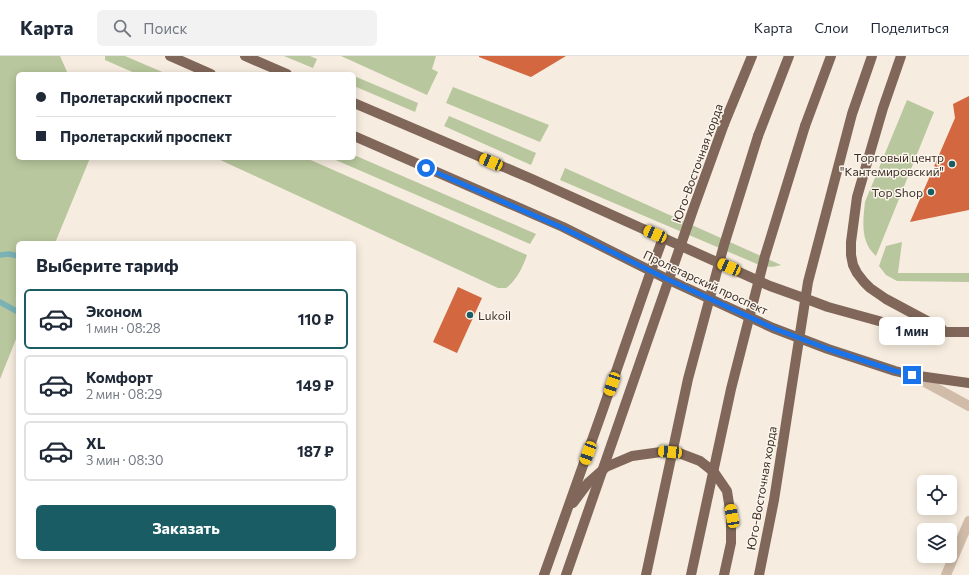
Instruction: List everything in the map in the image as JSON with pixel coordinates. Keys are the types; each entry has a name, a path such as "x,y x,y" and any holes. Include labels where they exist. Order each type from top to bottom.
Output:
{"main road":[{"path":"170,56 206,72"},
{"path":"245,56 282,72"},
{"name":"Юго-Восточная хорда","path":"566,575 694,207 724,124 752,56"},
{"path":"646,575 688,379 724,245 758,136 789,56"},
{"path":"691,575 731,389 765,256 805,126 831,56"},
{"name":"Юго-Восточная хорда","path":"759,575 774,500 808,282 852,114 872,56"},
{"path":"901,56 883,108 857,197 851,242 851,255 853,265 857,273 870,288 886,299 947,332"},
{"name":"Пролетарский проспект","path":"356,104 532,179 770,286 828,307 897,326 947,332 969,332"},
{"name":"Пролетарский проспект","path":"356,137 563,228 773,328 828,349 895,371 912,375 969,383"},
{"path":"544,575 663,238"},
{"path":"563,522 575,499 588,483 606,467 632,456 661,452 679,453 700,461 714,472 727,491 732,516 731,543 724,574"}],"street":[{"path":"912,375 969,406"},
{"path":"946,575 969,521"}],"green space":[{"path":"0,56 60,56 67,72 16,72 16,160 89,160 56,241 16,241 16,339 0,379"},
{"path":"105,56 125,56 162,72 132,72 105,60"},
{"path":"284,56 310,56 317,59 313,68"},
{"path":"341,56 436,56 432,69 438,72 427,95"},
{"path":"356,77 418,103 415,112 356,87"},
{"path":"453,87 549,125 540,142 446,103"},
{"path":"907,100 934,112 876,256 867,244 865,238 863,224 865,202"},
{"path":"449,116 536,153 531,165 444,126"},
{"path":"356,156 536,234 530,244 336,160 356,160"},
{"path":"220,160 311,160 527,255 513,282 506,288 498,288"},
{"path":"565,168 781,265 769,267 757,264 560,180"},
{"path":"902,242 898,273 969,273 969,282 897,281 886,275 879,266 886,246"}],"building":[{"path":"479,56 566,56 531,77"},
{"name":"Торговый центр \"Кантемировский\"","path":"969,96 969,210 910,222 955,118 953,104"},
{"path":"458,287 482,298 457,353 433,342"}],"waterway":[{"path":"0,255 9,254 16,256"},
{"path":"0,302 16,311"}],"place":[{"name":"Торговый центр \"Кантемировский\"","path":"952,164"},
{"name":"Top Shop","path":"931,192"},
{"name":"Lukoil","path":"470,315"}],"route":[{"path":"426,168 563,228 667,279 773,328 828,349 895,371 912,375"}]}
